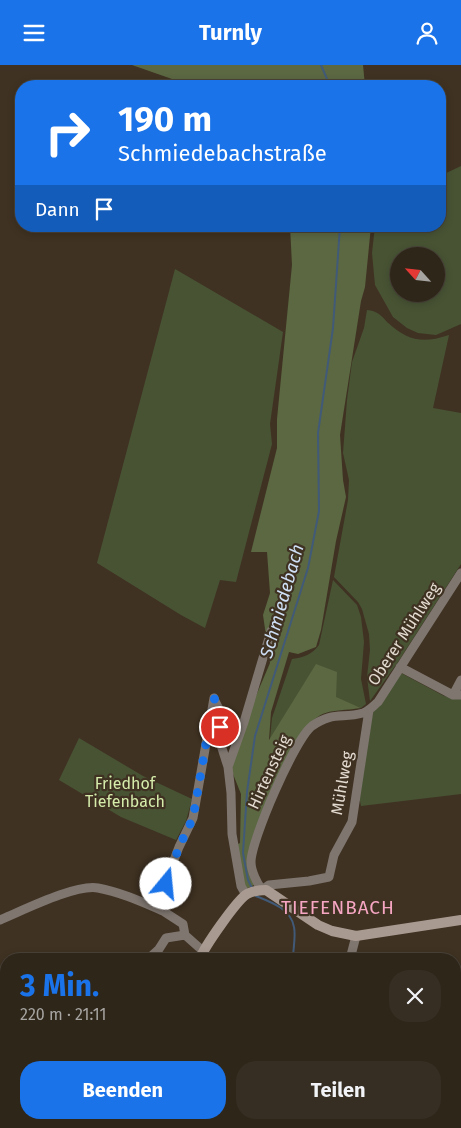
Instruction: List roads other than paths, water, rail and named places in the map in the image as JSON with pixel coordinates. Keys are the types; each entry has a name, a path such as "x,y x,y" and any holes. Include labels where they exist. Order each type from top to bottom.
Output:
{"main road":[{"path":"202,953 221,925 253,892 266,890 318,925 332,931 356,936 461,920"}],"street":[{"name":"Oberer Mühlweg","path":"369,710 378,702 461,573"},
{"path":"228,767 244,722 271,631"},
{"path":"400,667 457,695 461,680"},
{"path":"163,911 163,895 169,873 193,818 214,698 221,713 220,742 228,767 232,834 241,886 253,892"},
{"name":"Mühlweg","path":"253,892 270,885 329,877 334,855 352,821 369,710"},
{"name":"Hirtensteig","path":"253,892 257,882 251,862 259,831 303,735 310,728 328,717 361,713 369,710"},
{"path":"0,920 67,892 96,887 129,897 163,911 182,924 185,935 199,953"},
{"path":"155,953 166,937 185,935"},
{"path":"352,953 356,936"}],"waterway":[{"name":"Schmiedebach","path":"321,65 327,80"},
{"name":"Schmiedebach","path":"252,888 248,880 243,853 247,792 255,736 308,568 319,511 318,433 333,328 340,232"},
{"name":"Schmiedebach","path":"255,894 280,907 289,915 295,935 294,953"}],"district":[{"name":"TIEFENBACH","path":"338,907"}],"park label":[{"name":"Friedhof Tiefenbach","path":"125,792"}]}
